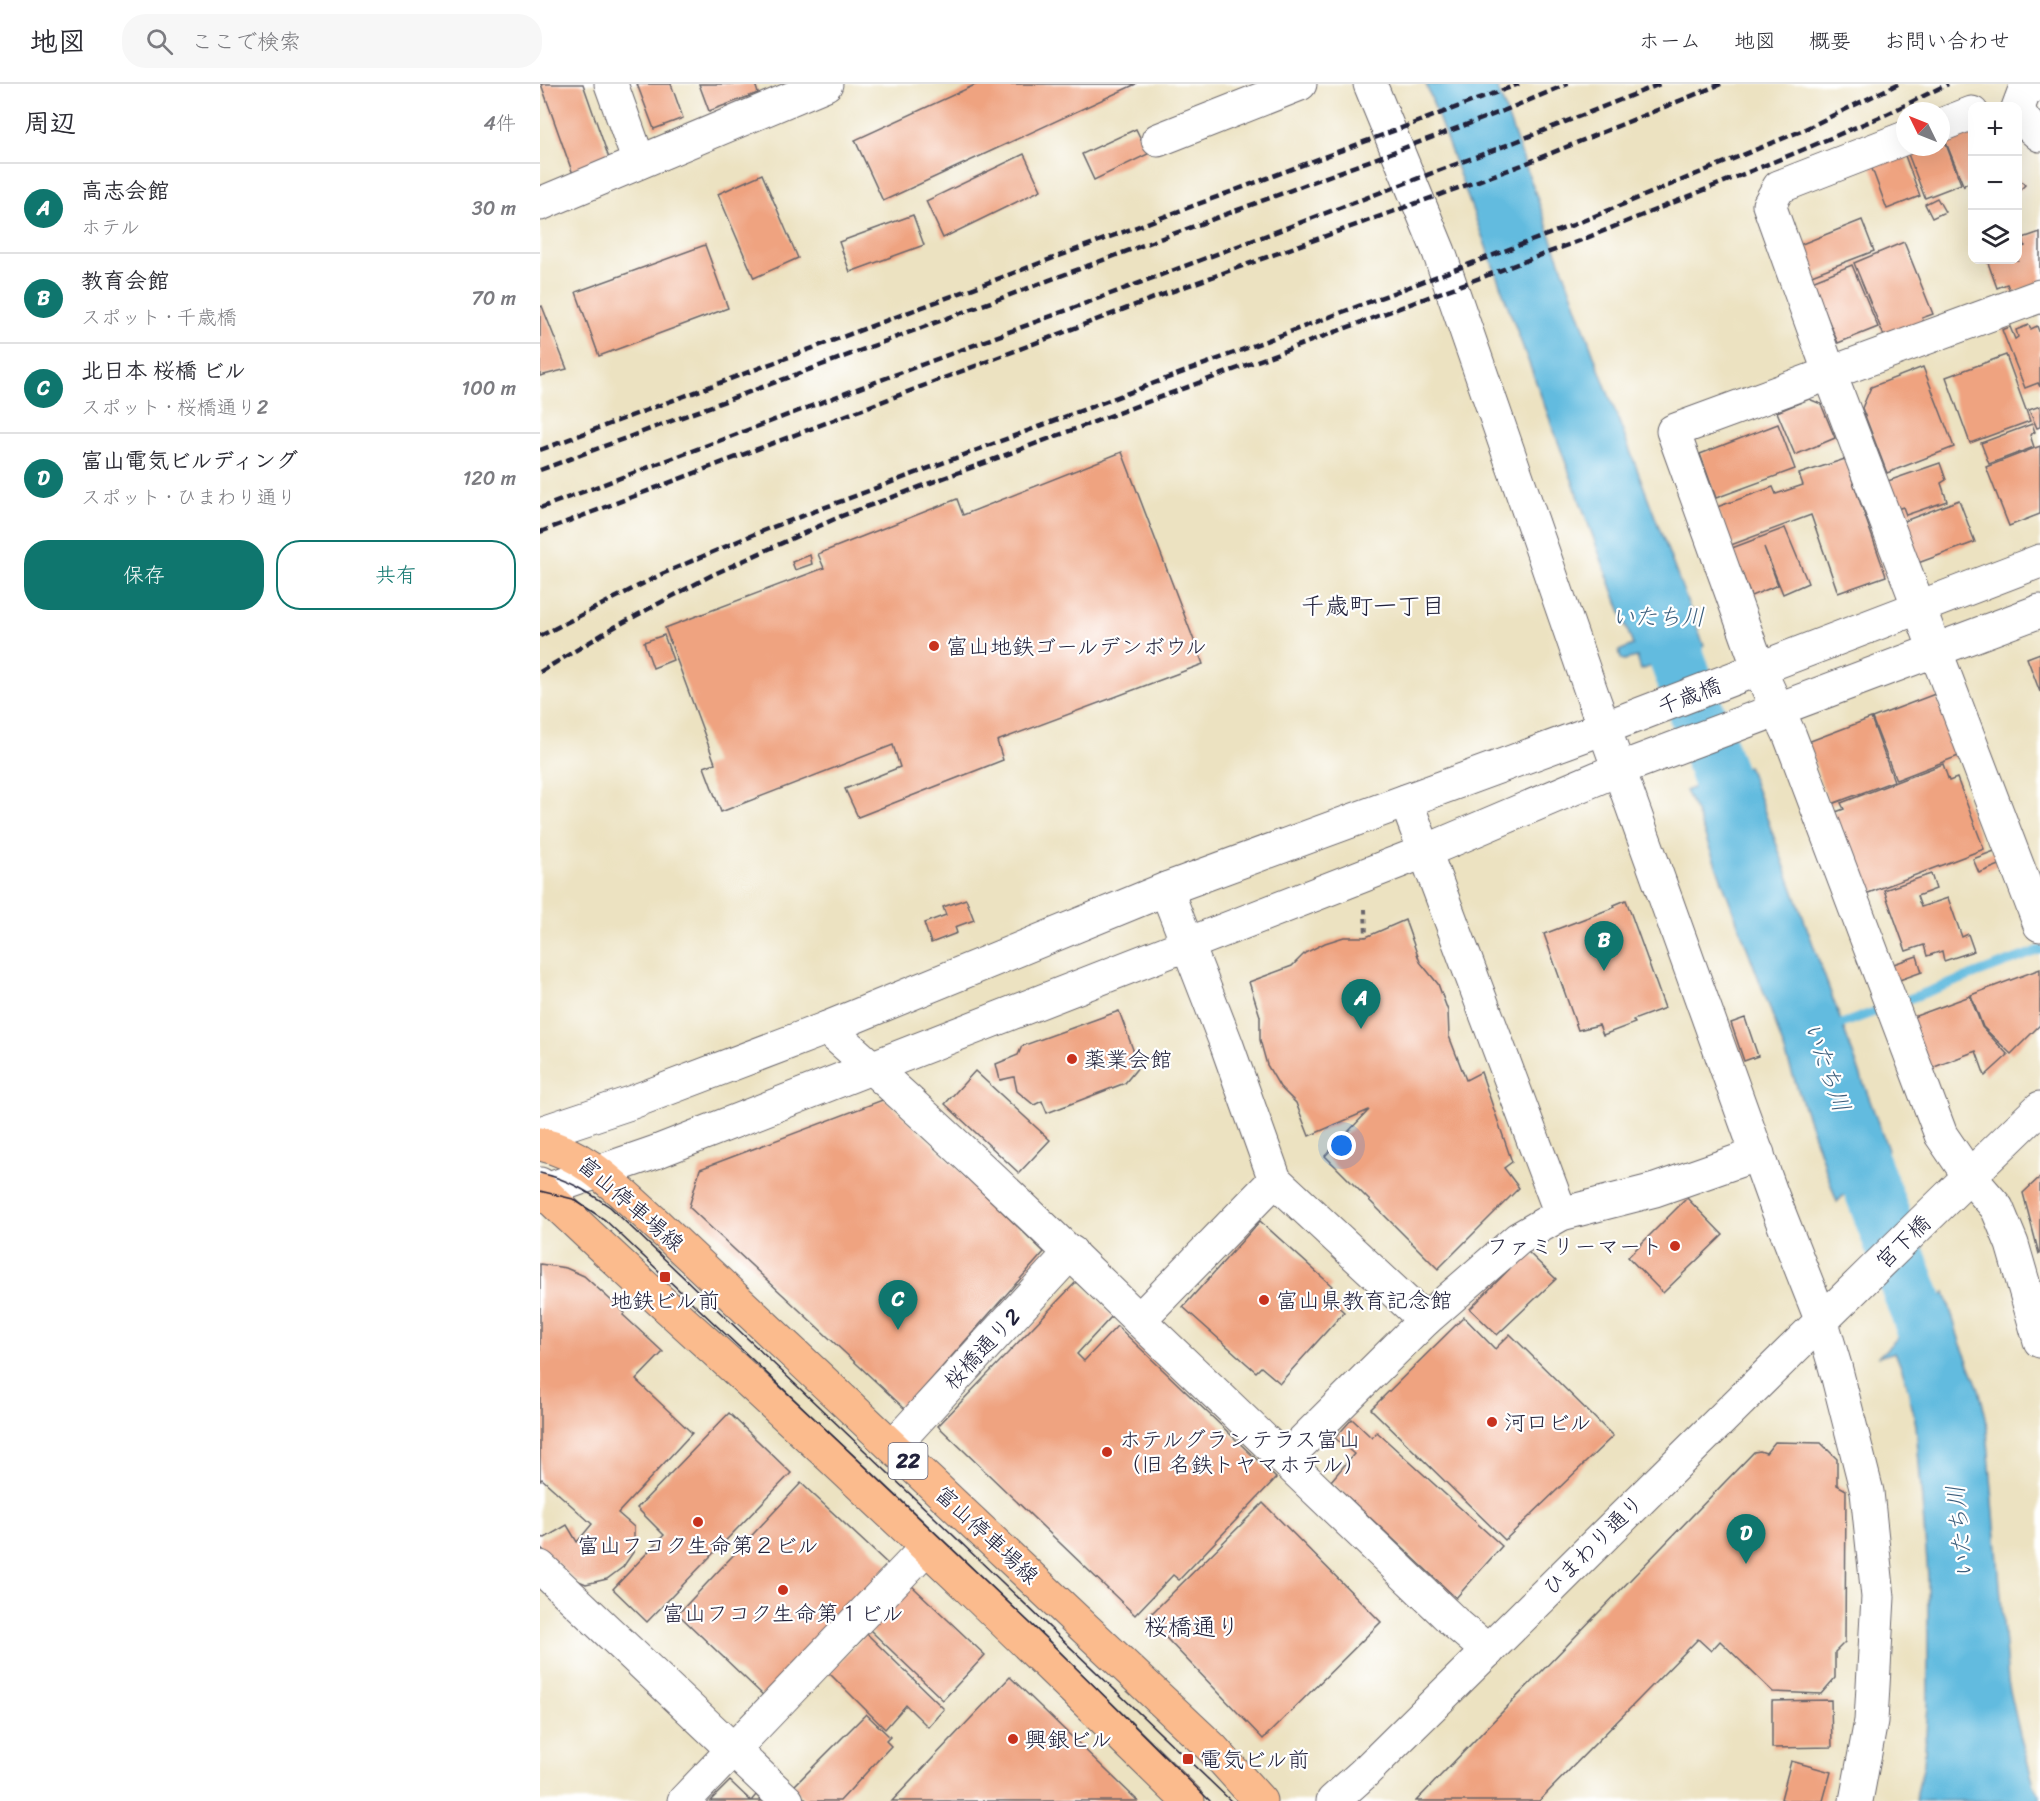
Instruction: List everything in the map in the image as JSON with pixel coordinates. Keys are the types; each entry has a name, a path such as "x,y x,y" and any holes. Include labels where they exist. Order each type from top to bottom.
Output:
{"main road":[{"name":"富山停車場線","path":"540,1143 574,1155 651,1219 1212,1748 1260,1801"},
{"name":"22","path":"541,1189 613,1259 770,1401 926,1548 1188,1801"}],"street":[{"path":"611,84 639,162"},
{"path":"540,204 826,84"},
{"path":"1158,141 1300,84"},
{"path":"1370,84 1439,252 1604,728 1758,1154 1821,1319 1868,1492 1878,1597 1871,1721 1856,1801"},
{"path":"2020,102 2024,92 2037,84"},
{"path":"1950,121 1968,114"},
{"path":"2022,116 2026,123 2040,135"},
{"path":"1896,142 1779,187 1769,205 1830,374 2040,925"},
{"path":"2040,296 1673,431 1751,672 1767,713 1795,747 1961,1185 1997,1208 2012,1244 2040,1341"},
{"name":"千歳橋","path":"540,1133 630,1103 827,1028 1166,889 1636,716 2040,561"},
{"name":"千歳橋","path":"541,1189 598,1173 1426,851 1655,754 1936,652 2040,611"},
{"path":"1406,801 1561,1214"},
{"path":"1166,889 1226,1043 1275,1180 1425,1320"},
{"path":"827,1028 1071,1252 1454,1622 1488,1651"},
{"path":"1961,1185 2040,1108"},
{"path":"1285,1459 1425,1320 1518,1239 1561,1214 1655,1190 1758,1154"},
{"path":"1139,1320 1275,1180"},
{"name":"宮下橋","path":"1854,1290 1961,1185"},
{"name":"桜橋通り2","path":"893,1446 1071,1252"},
{"name":"ひまわり通り","path":"1333,1801 1760,1383 1821,1319 1854,1290"},
{"path":"684,1801 926,1548"},
{"path":"540,1567 787,1801"}],"path":[{"path":"1365,900 1366,937"}],"water":[{"name":"いたち川","path":"1426,84 1496,84 1596,361 1704,646 1641,670 1637,657 1621,659 1619,651 1633,645"},
{"name":"いたち川","path":"1748,766 1888,1150 1837,1202 1769,1006 1696,812 1685,791"},
{"name":"いたち川","path":"1945,1292 1960,1342 1979,1389 1986,1417 2008,1682 2020,1735 2040,1801 1915,1801 1924,1764 1928,1705 1928,1576 1916,1425 1906,1380 1895,1352 1878,1357"}],"building":[{"path":"541,84 583,84 611,164 574,177"},
{"path":"637,84 671,84 683,118 654,129"},
{"path":"699,84 755,84 758,93 709,111"},
{"path":"977,84 1136,84 883,201 855,140"},
{"path":"1136,129 1148,154 1094,180 1082,154"},
{"path":"1968,130 1968,183 1964,187 1950,152 1950,138"},
{"path":"1024,154 1041,190 943,238 926,201"},
{"path":"1950,155 1961,184 1925,198 1909,156"},
{"path":"1896,156 1905,156 1920,196 1887,209 1871,166"},
{"path":"762,174 798,258 754,278 718,194"},
{"path":"1937,198 1945,212 1932,218 1925,204"},
{"path":"913,215 924,245 850,272 839,242"},
{"path":"1862,220 1874,251 1809,276 1797,246"},
{"path":"2040,232 2040,283 2011,293 2007,284 1997,288 1988,264 2022,264 2022,247 2025,246 2023,238"},
{"path":"1904,242 1933,314 1922,318 1925,325 1898,337 1895,332 1884,336 1854,263"},
{"path":"705,245 728,308 599,356 576,292"},
{"path":"1852,265 1878,327 1838,343 1812,281"},
{"path":"542,306 567,369 540,376 540,307"},
{"path":"2029,325 2031,329 2037,326 2040,334 2040,387 2038,383 2025,388 2002,330 2010,327 2015,339 2018,337 2016,330"},
{"path":"2006,355 2030,421 1970,443 1946,377"},
{"path":"1923,367 1954,447 1887,473 1862,408 1871,387"},
{"path":"1809,399 1821,404 1835,438 1795,455 1777,412"},
{"path":"2040,406 2040,427 2037,428 2029,410"},
{"path":"1778,424 1795,469 1716,498 1700,454"},
{"path":"2032,424 2035,432 2030,435 2034,447 1989,464 1981,443"},
{"path":"2040,446 2040,514 2009,526 1986,467"},
{"name":"富山地鉄ゴールデンボウル","path":"1122,452 1203,664 997,741 1003,760 858,817 845,789 900,767 893,745 721,812 704,767 715,763 665,628 824,568 818,554 957,499 963,515"},
{"path":"1845,459 1886,576 1838,593 1811,515 1731,545 1717,507 1773,487 1776,494 1803,485 1799,474"},
{"path":"1940,463 1946,480 1941,483 1947,501 1906,515 1903,507 1897,509 1888,481"},
{"path":"1959,500 1975,542 1918,563 1902,522"},
{"path":"1785,528 1808,583 1783,594 1764,547 1778,585 1751,596 1732,548"},
{"path":"810,555 812,564 795,570 792,562"},
{"path":"664,635 673,660 653,668 644,642"},
{"path":"2040,653 2040,692 2027,658"},
{"path":"1935,694 1961,755 1896,780 1872,718"},
{"path":"1871,718 1894,781 1829,805 1808,742"},
{"path":"1943,764 1949,781 1957,778 1984,849 1863,895 1833,813 1844,809 1841,803"},
{"path":"1997,850 2002,864 1979,873 1973,859"},
{"path":"1931,874 1936,889 1917,896 1921,907 1948,898 1962,937 1968,934 1974,951 1944,961 1942,951 1927,956 1924,945 1906,951 1884,890"},
{"path":"966,899 974,920 955,927 957,933 931,943 924,923 946,915 943,907"},
{"path":"1626,900 1665,1008 1603,1035 1599,1025 1578,1030 1544,934 1615,907 1614,905"},
{"path":"1405,920 1420,962 1438,984 1448,1011 1449,1036 1466,1080 1481,1072 1512,1162 1504,1168 1519,1188 1438,1269 1325,1156 1369,1110 1309,1136 1296,1103 1280,1087 1267,1065 1260,1040 1260,1016 1249,982 1292,966 1305,953 1325,943 1344,937 1366,937"},
{"path":"1917,956 1922,972 1891,983 1885,967"},
{"path":"2040,969 2040,1025 2011,1054 1983,1027 1971,995"},
{"path":"1970,996 1982,1027 2008,1055 1985,1076 1976,1051 1924,1071 1905,1020"},
{"name":"薬業会館","path":"1119,1011 1139,1066 1125,1083 1047,1113 1042,1101 1034,1105 1017,1091 1014,1077 1000,1080 996,1064 1018,1055 1022,1046"},
{"path":"1745,1018 1758,1056 1744,1061 1731,1023"},
{"path":"975,1071 1050,1140 1019,1173 945,1104"},
{"path":"885,1099 1044,1252 905,1409 689,1207 700,1169"},
{"path":"2040,1177 2040,1254 2039,1254 2023,1193"},
{"name":"ファミリーマート","path":"1687,1198 1723,1235 1663,1293 1628,1257"},
{"path":"1260,1221 1332,1286 1325,1295 1344,1312 1280,1383 1261,1367 1256,1372 1183,1307"},
{"path":"1527,1251 1556,1279 1497,1335 1470,1309"},
{"path":"540,1264 566,1268 584,1276 663,1352 636,1380 692,1433 618,1513 634,1527 634,1551 623,1567 607,1579 586,1584 574,1579 540,1547 540,1537 545,1538 567,1525 577,1542 592,1524 542,1479 540,1481"},
{"name":"ホテルグランテラス富山 （旧 名鉄トヤマホテル）","path":"1076,1282 1112,1316 1077,1354 1084,1361 1117,1326 1276,1478 1179,1580 1173,1575 1135,1615 938,1426"},
{"name":"河口ビル","path":"1464,1317 1495,1349 1510,1334 1613,1436 1505,1540 1371,1409"},
{"name":"富山フコク生命第２ビル","path":"729,1413 791,1473 647,1622 613,1589 664,1535 637,1508"},
{"path":"1352,1419 1372,1438 1377,1432 1502,1546 1456,1598 1331,1481 1354,1454 1335,1438"},
{"path":"1775,1442 1821,1443 1837,1459 1837,1485 1846,1490 1845,1642 1835,1652 1835,1678 1821,1694 1773,1692 1720,1641 1711,1651 1698,1639 1539,1801 1416,1801 1754,1452 1766,1453"},
{"name":"富山フコク生命第１ビル","path":"801,1483 889,1565 765,1697 678,1614"},
{"path":"1263,1503 1381,1622 1263,1739 1147,1618"},
{"path":"912,1586 985,1655 943,1700 870,1630"},
{"path":"867,1634 944,1709 928,1727 906,1705 885,1729 829,1673"},
{"name":"興銀ビル","path":"1010,1677 1138,1801 892,1801"},
{"path":"1831,1700 1832,1747 1772,1748 1772,1701"},
{"path":"866,1714 890,1737 886,1741 891,1746 840,1801 807,1801 793,1787"},
{"path":"1791,1761 1831,1772 1823,1801 1781,1799"},
{"path":"730,1781 751,1801 710,1801"},
{"path":"756,1795 762,1801 751,1801"}],"waterway":[{"name":"いたち川","path":"1651,586 1745,848"},
{"path":"1831,1028 2040,950"},
{"name":"いたち川","path":"1839,1102 1925,1330 1937,1391"}],"tram line":[{"path":"540,1173 576,1186 610,1207 1231,1801"},
{"path":"540,1191 573,1199 605,1220 1046,1638 1210,1801"}],"railway":[{"path":"540,450 1519,84"},
{"path":"540,470 1503,111 1568,84"},
{"path":"540,508 1515,142 1660,84"},
{"path":"540,532 1151,299 1522,165 1721,84"},
{"path":"540,636 664,573 757,533 1573,225 1801,131 1898,84"},
{"path":"540,672 613,628 712,575 839,517 1579,241 1887,114 1948,84"}],"place":[{"name":"富山地鉄ゴールデンボウル","path":"934,646"},
{"name":"教育会館","path":"1604,971"},
{"name":"高志会館","path":"1361,1029"},
{"name":"薬業会館","path":"1072,1059"},
{"name":"ファミリーマート","path":"1675,1246"},
{"name":"地鉄ビル前","path":"665,1277"},
{"name":"富山県教育記念館","path":"1264,1300"},
{"name":"北日本 桜橋 ビル","path":"898,1330"},
{"name":"河口ビル","path":"1492,1422"},
{"name":"ホテルグランテラス富山 （旧 名鉄トヤマホテル）","path":"1107,1452"},
{"name":"富山フコク生命第２ビル","path":"698,1522"},
{"name":"富山電気ビルディング","path":"1746,1564"},
{"name":"富山フコク生命第１ビル","path":"783,1590"},
{"name":"興銀ビル","path":"1013,1739"},
{"name":"電気ビル前","path":"1188,1759"}],"district":[{"name":"千歳町一丁目","path":"1373,606"},
{"name":"桜橋通り","path":"1192,1627"}]}
